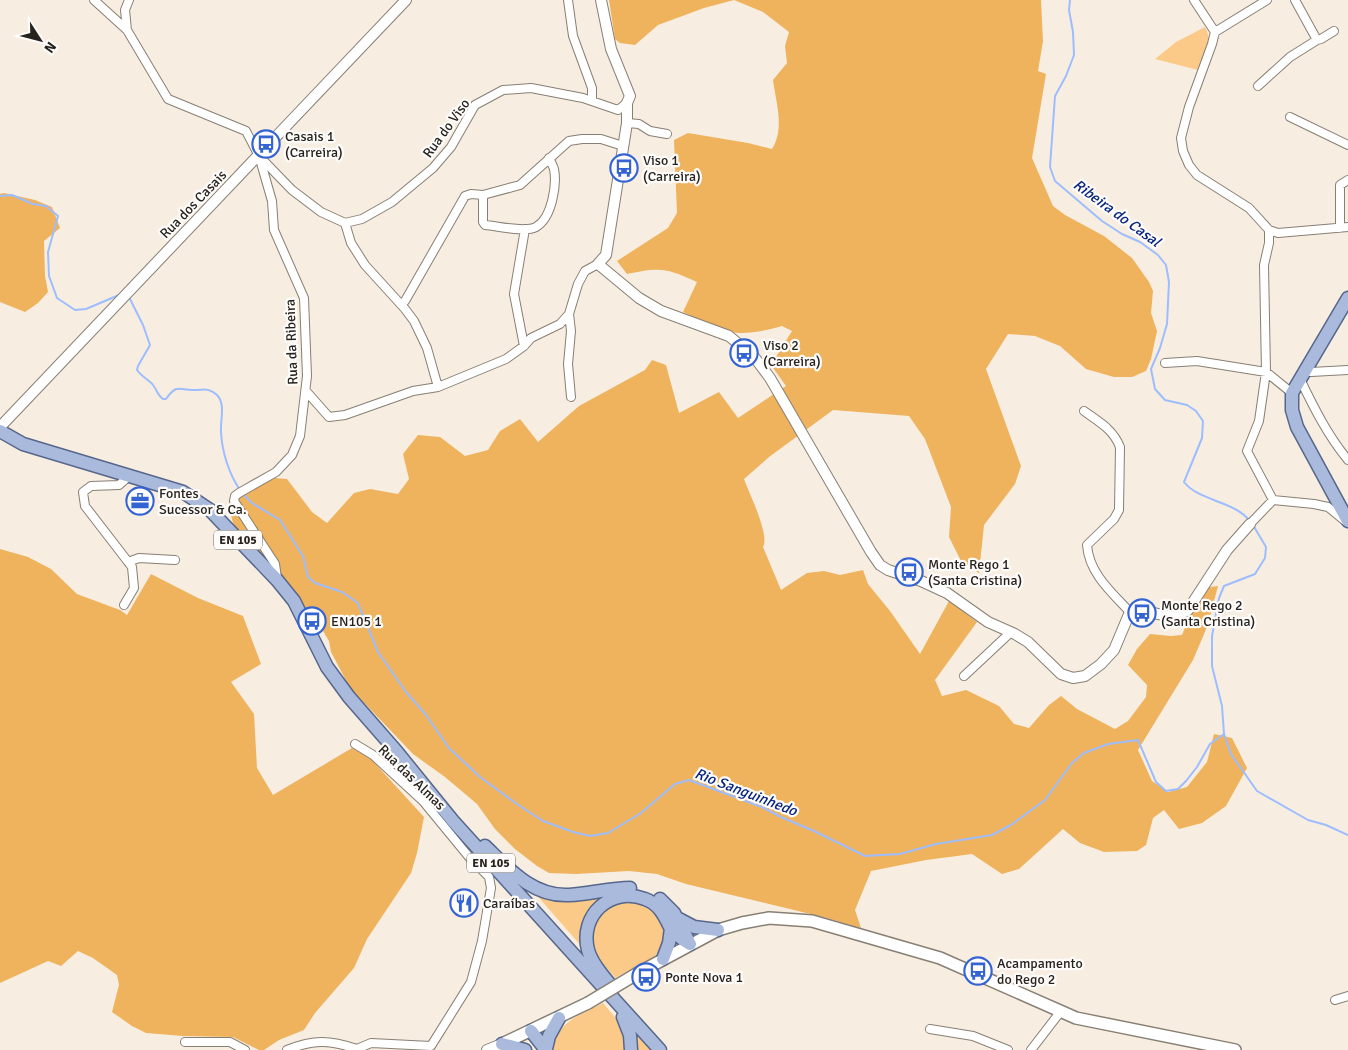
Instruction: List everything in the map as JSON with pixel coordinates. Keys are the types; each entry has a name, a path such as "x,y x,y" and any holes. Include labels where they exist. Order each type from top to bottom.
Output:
{"main road":[{"path":"1348,298 1292,393 1292,410 1297,427 1348,523"},
{"name":"EN 105","path":"0,429 23,444 183,492 210,510 277,580 294,601 327,666 349,697 590,965 605,979 654,1037 668,1050"},
{"name":"EN 105","path":"397,752 453,821 660,1050"},
{"path":"475,836 517,876 534,888 557,895 622,888 641,889 660,898 681,939 690,944"},
{"path":"605,979 592,959 586,938 591,917 607,901 628,896 647,900 655,904 674,923 718,930"},
{"path":"502,1044 588,1003 690,944 718,930 769,918 812,921 940,958 1076,1018 1235,1050"},
{"path":"663,960 674,923"},
{"path":"587,971 623,1017 630,1035 631,1050"},
{"path":"543,1050 559,1018"},
{"path":"531,1031 543,1050"},
{"path":"502,1044 525,1050"}],"street":[{"path":"94,0 127,30 168,99 246,131 259,156 292,190 321,212 345,223 351,243 365,265 414,321 427,348 438,386"},
{"path":"127,30 125,10 129,0"},
{"name":"Rua dos Casais","path":"0,429 406,0"},
{"path":"568,0 573,36 592,88 592,101"},
{"path":"571,397 568,364 571,331 569,314 578,284 585,271 598,264 606,255 627,123 627,103 630,96 611,49 601,0"},
{"path":"1194,0 1215,32"},
{"path":"1267,0 1215,32 1189,107 1181,138 1188,165 1196,175 1249,208 1269,230 1278,233 1344,227 1340,185 1348,180"},
{"path":"1295,0 1317,40"},
{"path":"1258,86 1290,57 1334,31"},
{"name":"Rua do Viso","path":"345,223 362,219 392,202 420,180 451,147 475,105 503,90 531,88 592,101 618,110 627,103"},
{"path":"1290,117 1348,145"},
{"path":"627,123 639,124 650,131 667,134"},
{"path":"401,304 405,301 465,196 471,194 483,195 520,185 570,141 601,139 623,146"},
{"name":"Rua da Ribeira","path":"259,156 272,201 274,230 304,298 308,376 300,436 292,455 276,472 241,492 234,501 275,564 277,580"},
{"path":"483,195 483,222 485,225 525,229 535,227 545,219 550,211 554,170 549,158"},
{"path":"524,346 514,294 525,229"},
{"path":"1269,230 1269,243 1264,265 1266,372 1259,421 1247,451 1273,500"},
{"path":"598,264 639,298 654,307 729,336 755,358 770,378 880,565 888,570 921,581 947,593 988,622 1028,642 1060,674 1073,678 1085,676 1101,664 1114,650 1130,612 1136,608 1167,616 1179,616 1188,610 1227,550 1273,500"},
{"path":"306,391 329,417 345,415 413,391 438,386 506,360 531,338 560,324 569,314"},
{"path":"1165,362 1197,361 1266,372 1292,393"},
{"path":"1348,370 1303,374 1320,420 1348,460"},
{"path":"1084,411 1108,428 1120,447 1119,510 1114,519 1087,545 1088,554 1104,585 1130,612"},
{"path":"124,605 134,588 132,567 84,506 83,492 91,486 119,484 129,476"},
{"path":"1273,500 1328,507 1348,523"},
{"path":"128,562 139,558 175,560"},
{"path":"964,676 1011,632"},
{"name":"Rua das Almas","path":"287,1050 304,1043 324,1041 357,1050 371,1043 430,1049 471,982 482,941 492,888 488,877 423,801 373,755 355,744"},
{"path":"1335,1000 1348,996"},
{"path":"1031,1050 1061,1011"},
{"path":"930,1029 973,1036 1008,1050"},
{"path":"184,1042 230,1042 245,1050"},
{"path":"487,1050 502,1044"}],"shaded area":[{"path":"609,0 734,0 704,8 658,25 635,45 620,43 615,39"},
{"path":"734,0 1041,0 1043,41 1038,71 1046,74 1032,158 1053,206 1065,215 1104,236 1132,258 1149,282 1153,291 1151,313 1157,331 1151,359 1146,371 1132,377 1114,377 1086,369 1060,346 1035,336 1008,334 986,369 1021,466 1015,484 984,525 979,573 961,561 949,537 951,507 925,439 909,416 833,410 769,457 744,479 764,533 763,547 781,590 807,573 824,571 840,575 863,570 868,584 890,611 920,654 949,601 977,622 935,680 942,696 966,690 999,706 1014,724 1029,728 1049,705 1061,696 1077,709 1115,729 1128,721 1146,697 1147,685 1128,665 1137,649 1150,634 1182,635 1192,610 1210,587 1218,586 1207,627 1193,660 1138,750 1152,781 1168,792 1187,787 1207,762 1214,734 1232,738 1247,768 1226,806 1202,823 1179,829 1164,810 1153,818 1146,845 1137,851 1104,852 1080,843 1063,829 1019,869 1002,874 972,854 926,860 871,871 855,910 861,928 686,884 657,874 629,871 576,874 549,873 515,849 495,829 477,804 445,777 413,754 350,688 331,652 329,641 320,626 244,539 233,523 229,508 238,499 259,485 275,478 287,479 312,512 327,523 354,493 370,489 398,494 409,479 403,454 418,435 440,437 465,456 488,450 500,431 520,419 538,442 579,406 645,370 652,360 666,365 679,413 719,392 738,418 786,386 771,365 792,331 782,326 757,332 737,333 713,327 683,312 697,282 663,270 648,270 627,274 617,261 668,228 677,213 674,140 688,133 772,149 776,141 779,124 773,80 787,63 785,46 789,32 763,12"},
{"path":"1205,27 1209,38 1198,70 1155,59 1176,42"},
{"path":"4,193 35,200 52,207 60,228 44,241 45,276 48,292 38,303 25,312 0,302 0,194"},
{"path":"0,549 28,557 51,569 77,594 120,610 127,615 151,574 198,598 243,616 261,664 231,682 254,714 257,768 273,795 352,748 371,759 424,817 411,873 367,939 354,968 315,1013 304,1030 279,1040 264,1050 259,1050 233,1037 146,1033 112,1012 119,985 117,975 93,958 78,951 61,966 48,961 0,983"},
{"path":"533,891 610,892 583,948"},
{"path":"632,899 655,908 666,932 660,951 655,956 615,978 595,950 593,929 595,922 603,911 614,904"},
{"path":"603,1003 620,1023 625,1033 626,1050 553,1050 555,1040 570,1020"},
{"path":"636,1033 653,1050 636,1050"}],"waterway":[{"name":"Ribeira do Casal","path":"1070,0 1069,10 1073,32 1074,55 1066,76 1055,96 1050,167 1055,181 1102,221 1122,234 1140,242 1158,255 1166,265 1169,282 1167,324 1151,369 1155,389 1165,400 1187,405 1196,411 1203,421 1202,438 1184,482 1199,494 1235,509 1250,521"},
{"name":"Rio Sanguinhedo","path":"0,196 12,195 33,204 46,206 58,216 48,252 49,276 57,298 75,310 86,309 119,295"},
{"name":"Rio Sanguinhedo","path":"129,297 143,325 150,345 137,370 153,385 163,399 166,399 177,389 207,390 217,395 222,408 221,432 225,455 229,470 240,490"},
{"name":"Rio Sanguinhedo","path":"243,494 252,503 280,520 303,556 308,577 315,583 342,592 358,603 378,652 449,748 480,777 517,804 543,821 573,832 590,836 608,833 641,813 675,784 689,780 762,807 865,856 900,854 936,844 992,835 1011,825 1045,800 1072,763 1084,753 1108,744 1138,740 1156,782 1166,791 1178,789 1197,767 1210,744 1224,734 1231,754 1257,791 1308,820 1326,825 1348,835"},
{"name":"Ribeira do Casal","path":"1224,734 1222,706 1212,666 1212,636 1219,598 1224,586 1255,574 1265,558 1266,547 1253,525"}],"place":[{"name":"Casais 1 (Carreira)","path":"266,144"},
{"name":"Viso 1 (Carreira)","path":"624,168"},
{"name":"Viso 2 (Carreira)","path":"744,353"},
{"name":"Fontes Sucessor & Ca.","path":"140,501"},
{"name":"Monte Rego 1 (Santa Cristina)","path":"909,572"},
{"name":"Monte Rego 2 (Santa Cristina)","path":"1142,613"},
{"name":"EN105 1","path":"312,621"},
{"name":"Caraíbas","path":"464,903"},
{"name":"Acampamento do Rego 2","path":"978,971"},
{"name":"Ponte Nova 1","path":"646,977"}]}
